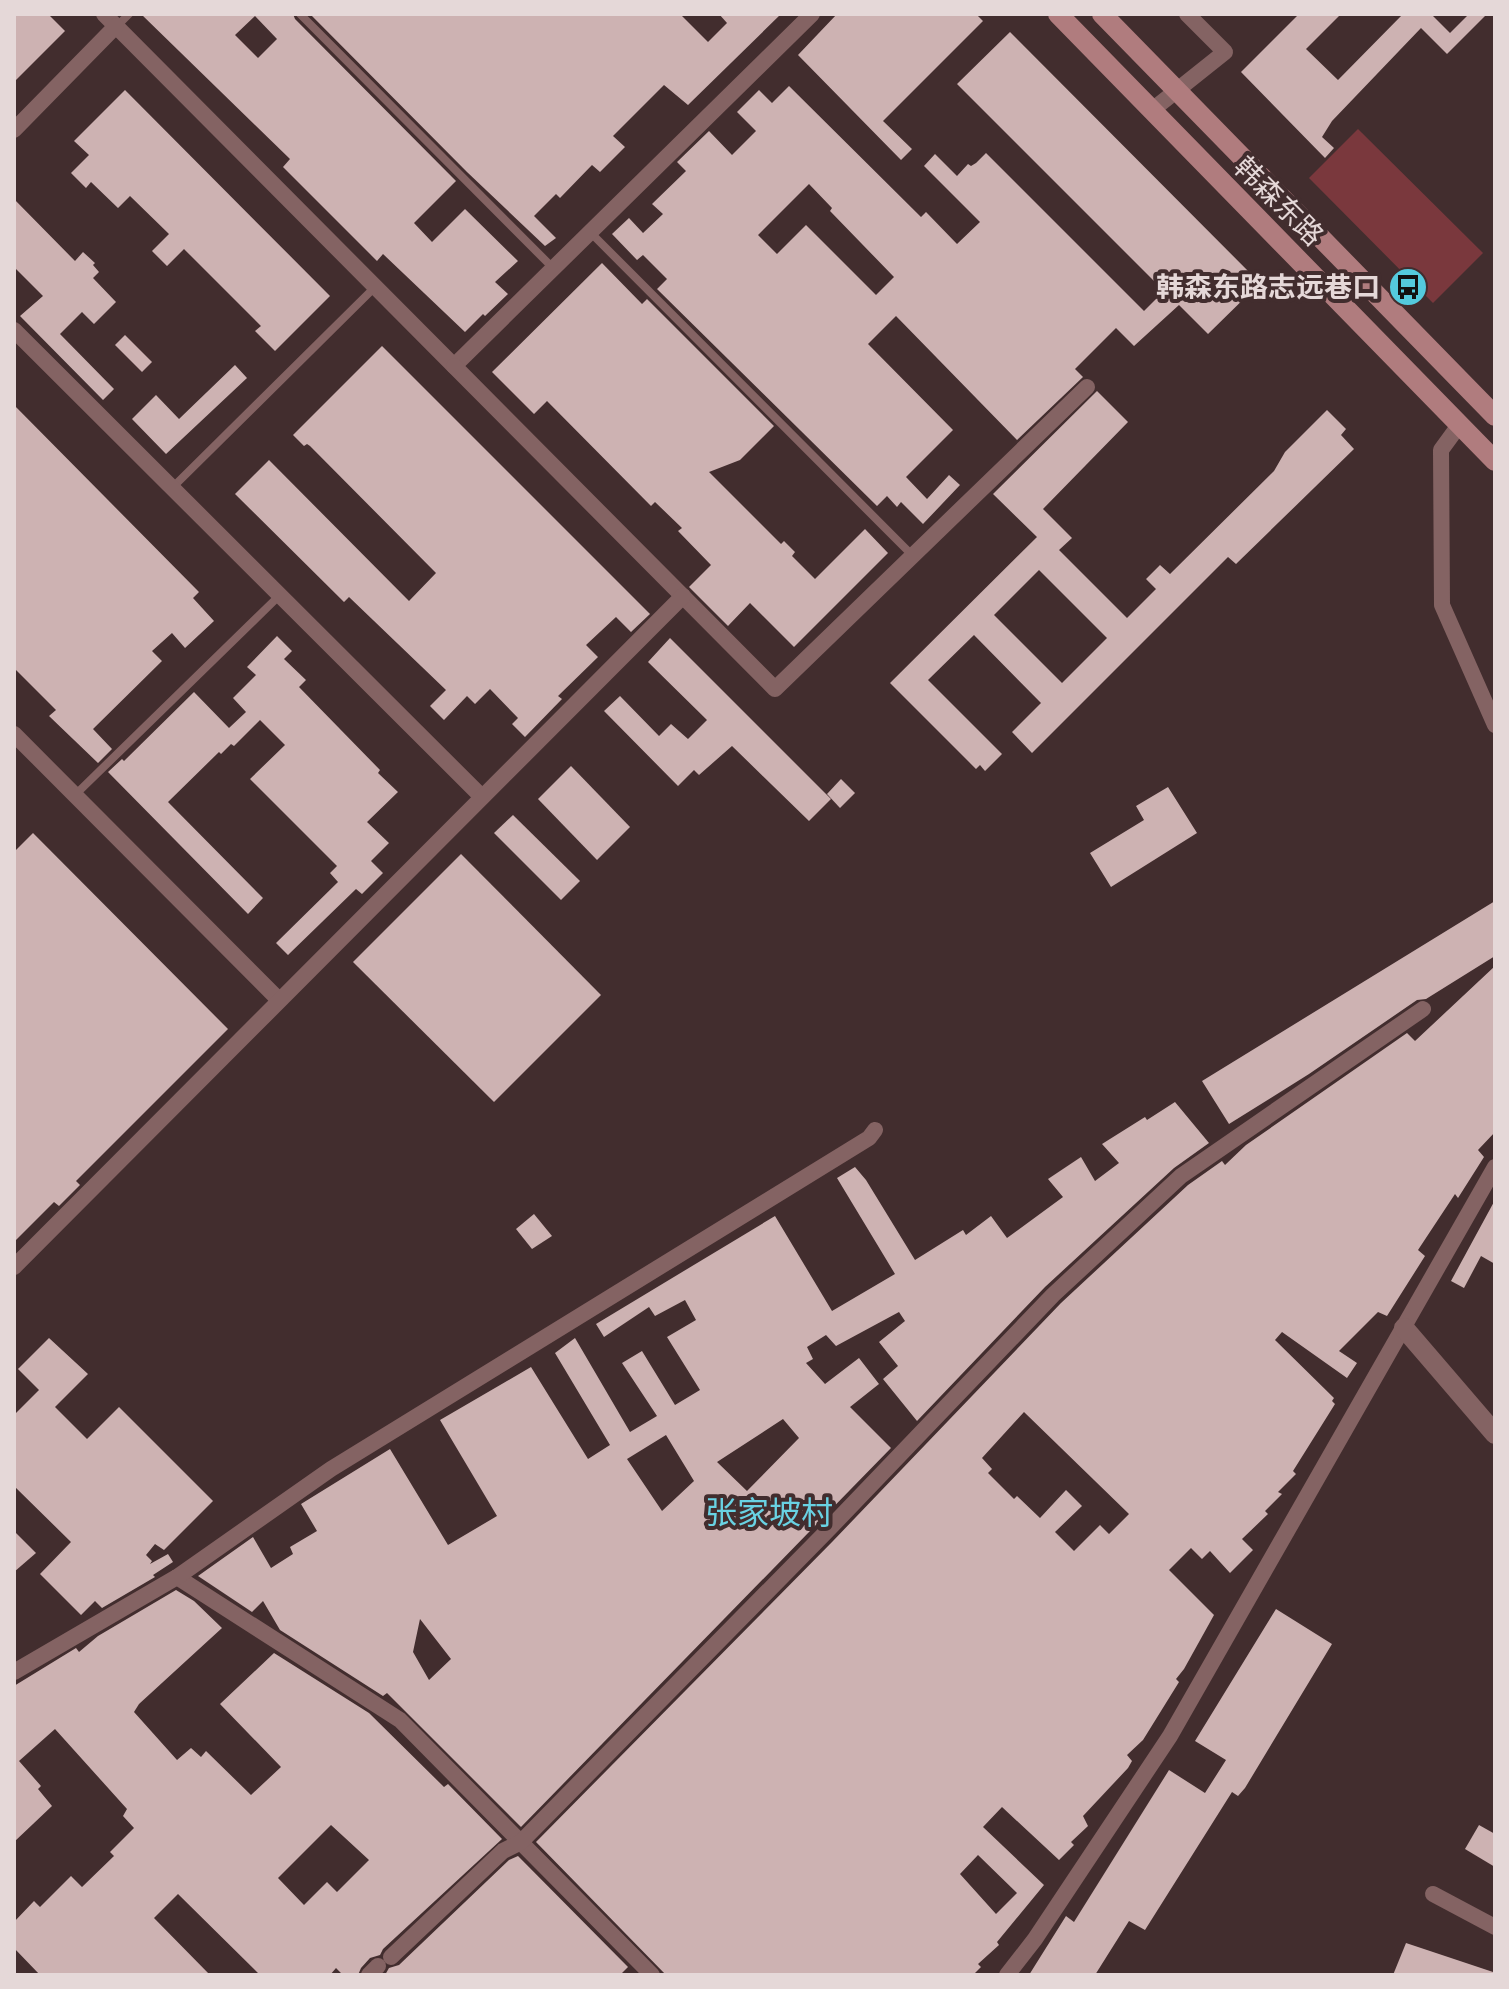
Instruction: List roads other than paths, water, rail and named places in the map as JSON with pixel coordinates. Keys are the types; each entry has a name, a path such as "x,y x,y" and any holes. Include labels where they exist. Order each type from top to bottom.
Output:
{"main road":[{"name":"韩森东路","path":"1058,14 1495,461"},
{"name":"韩森东路","path":"1102,14 1495,416"}],"street":[{"path":"454,366 812,14"},
{"path":"1151,111 1225,52 1187,14"},
{"path":"14,130 116,18 375,287 775,689 1087,387"},
{"path":"14,330 482,797"},
{"path":"1460,424 1441,450 1442,605 1495,725"},
{"path":"14,1267 683,596"},
{"path":"14,734 279,1000"},
{"path":"379,1966 503,1851 521,1842 825,1533 1053,1295 1181,1176 1423,1009"},
{"path":"14,1672 177,1577 331,1469 855,1147 875,1130"},
{"path":"1007,1975 1035,1939 1170,1736 1408,1332 1495,1167"},
{"path":"1408,1332 1495,1434"},
{"path":"177,1577 400,1720 652,1975"},
{"path":"1433,1894 1495,1927"}],"lane":[{"path":"300,14 553,268"},
{"path":"590,232 913,556"},
{"path":"172,488 375,287"},
{"path":"75,795 280,595"}],"place":[{"name":"韩森东路志远巷口","path":"1408,287"}],"district":[{"name":"张家坡村","path":"769,1513"}]}
